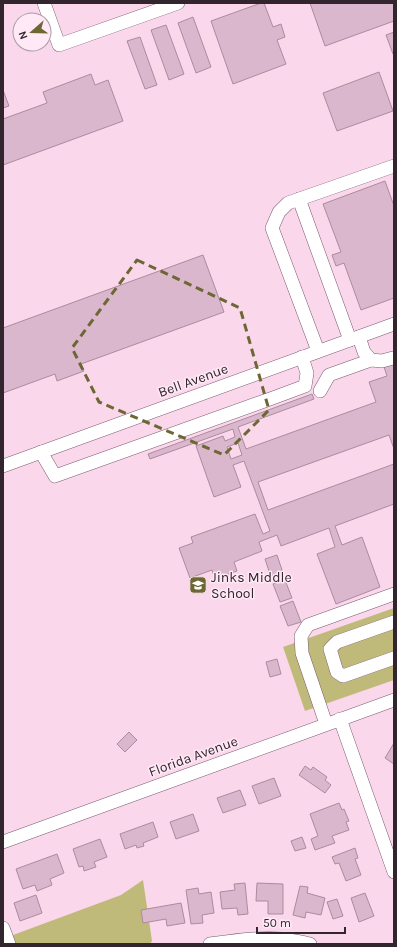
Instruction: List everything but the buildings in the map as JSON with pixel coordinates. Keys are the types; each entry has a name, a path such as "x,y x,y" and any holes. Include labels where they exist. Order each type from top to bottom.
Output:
{"street":[{"path":"44,3 59,45 178,3"},
{"path":"318,351 272,228 279,212 288,203 394,166"},
{"path":"299,199 354,338 371,360"},
{"name":"Bell Avenue","path":"3,466 394,324"},
{"path":"41,452 55,476 270,399 305,386 307,373 302,357"},
{"path":"320,391 329,375 371,360 382,361 393,358"},
{"path":"326,724 302,653 301,636 308,626 394,594"},
{"path":"394,622 337,642 330,649 337,672 343,676 394,658"},
{"name":"Florida Avenue","path":"3,842 394,700"},
{"path":"340,719 394,872"},
{"path":"3,928 9,944"},
{"path":"210,944 270,938 310,944"}],"highlighted area":[{"path":"137,260 240,308 269,410 224,455 99,402 72,348"}],"shaded area":[{"path":"394,608 394,680 305,711 283,647"},
{"path":"143,880 152,941 150,944 16,944 13,935 121,895"}],"place":[{"name":"Jinks Middle School","path":"198,585"}]}
